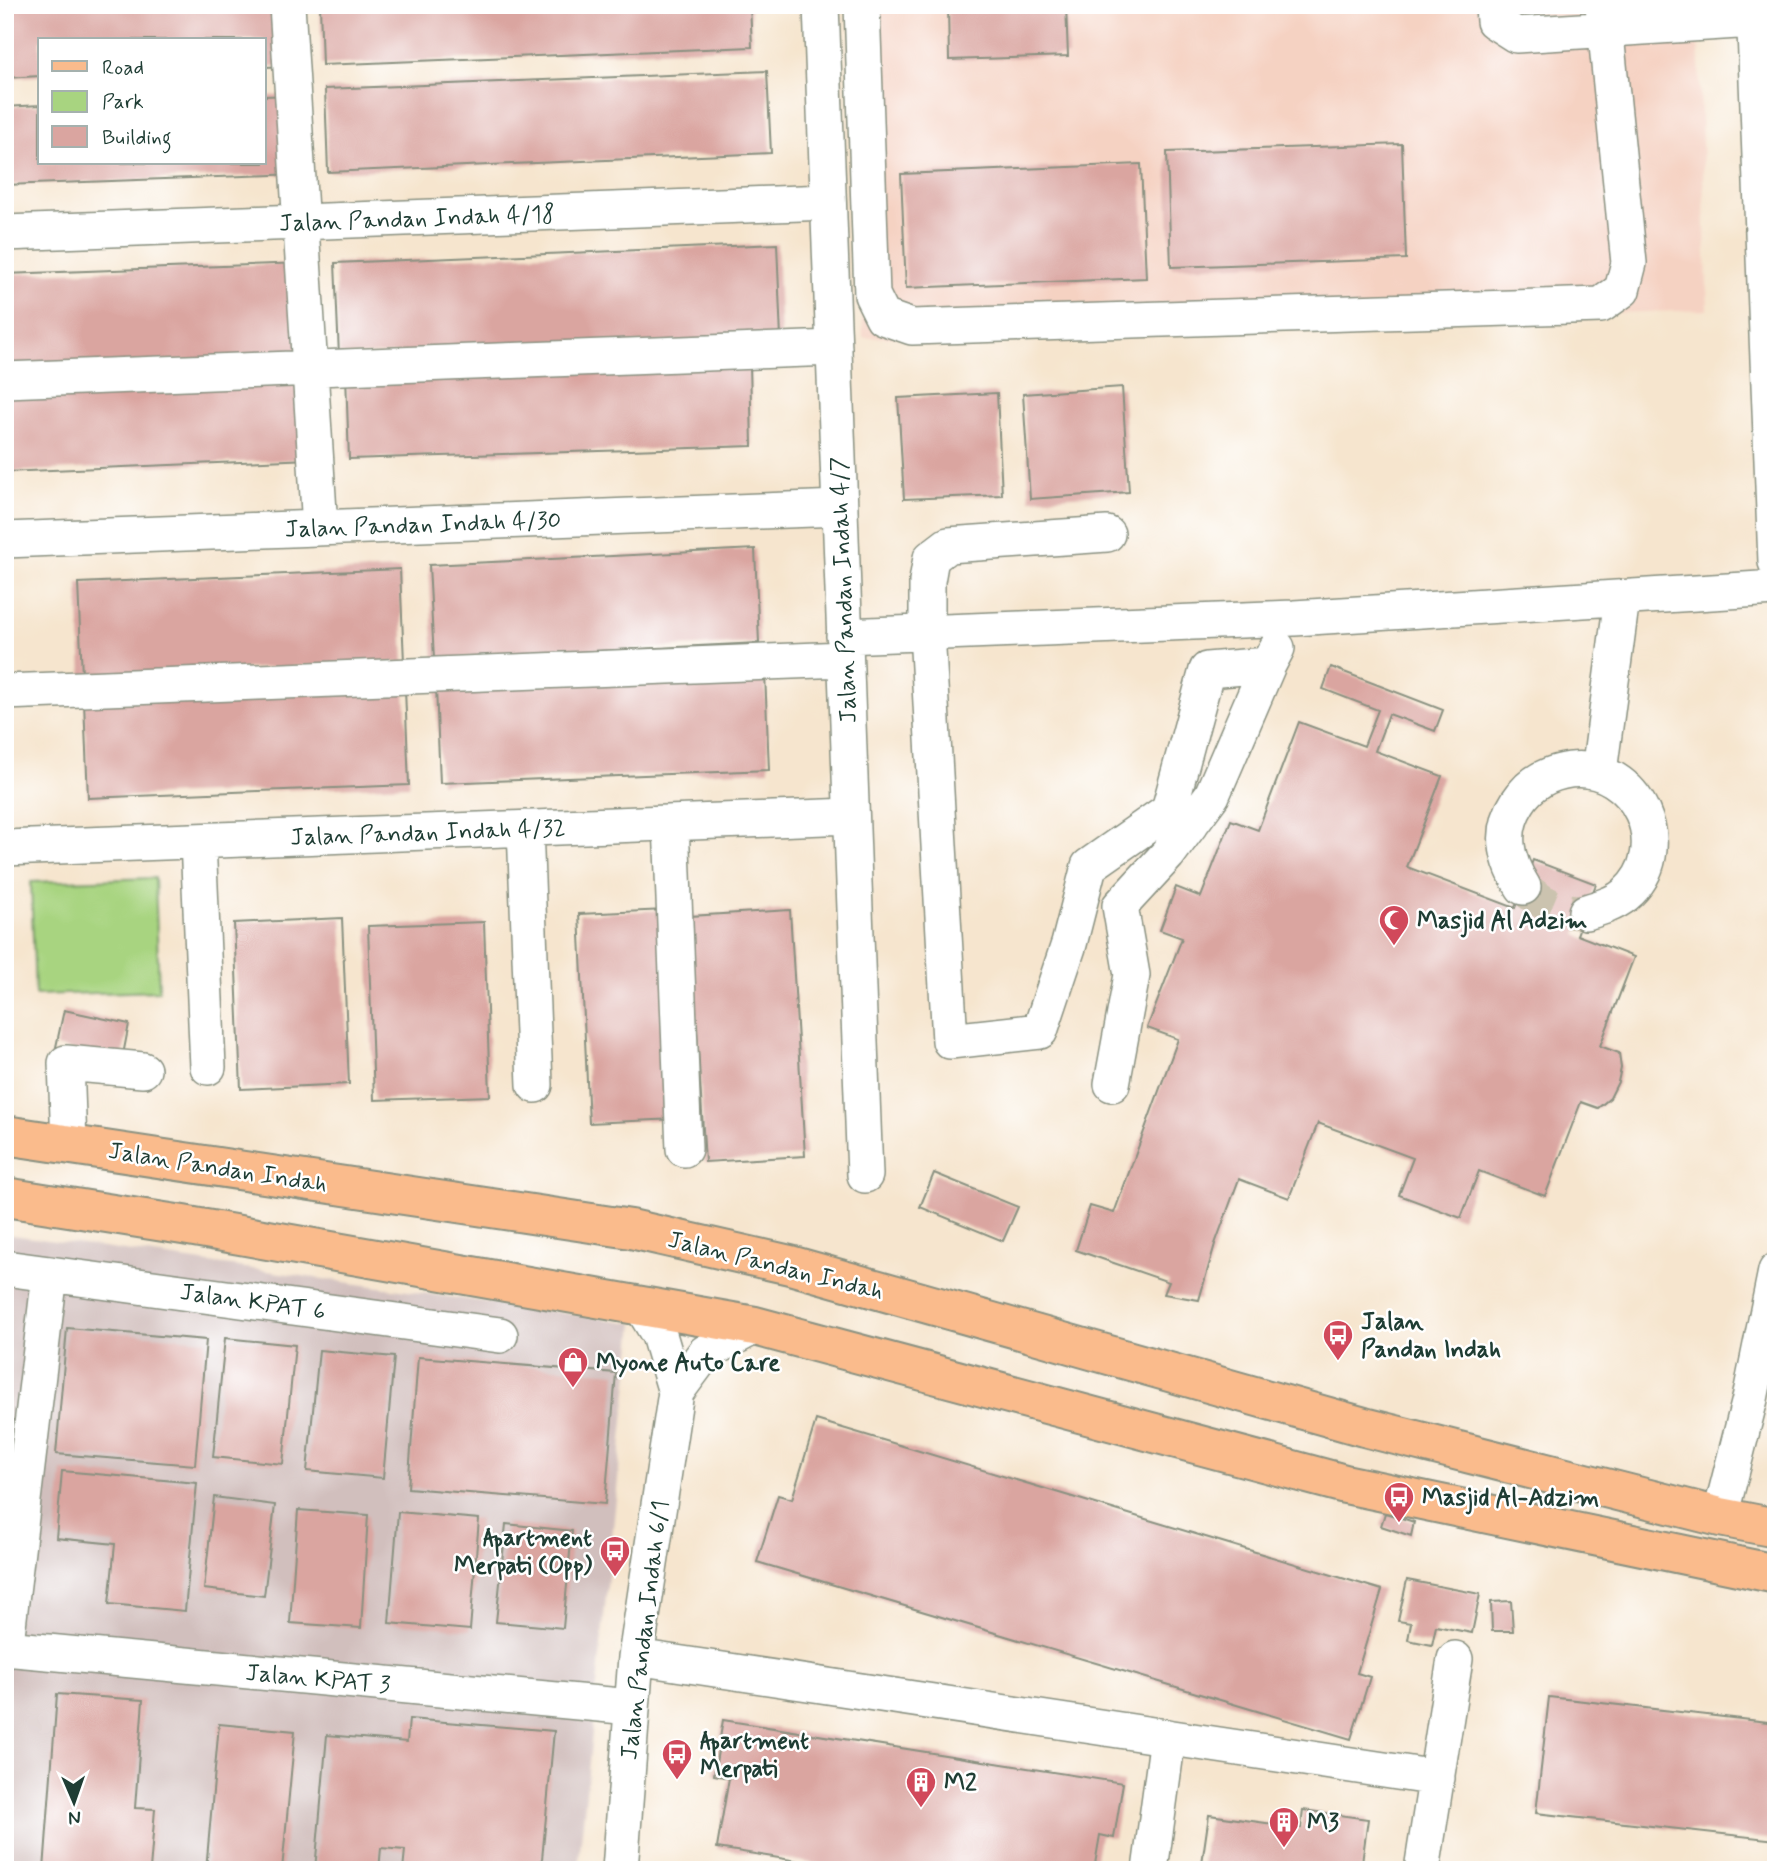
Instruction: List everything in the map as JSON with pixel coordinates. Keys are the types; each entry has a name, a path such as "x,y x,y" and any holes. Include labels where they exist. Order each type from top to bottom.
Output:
{"main road":[{"name":"Jalan Pandan Indah","path":"5,1135 631,1229 790,1265 1364,1427 1720,1517 1776,1528"},
{"path":"5,1196 755,1326 1345,1484 1776,1574"}],"street":[{"path":"287,5 320,528"},
{"name":"Jalan Pandan Indah 4/7","path":"821,5 865,1175"},
{"path":"862,5 872,295 883,317 912,327 1601,305 1622,290 1629,264 1604,17"},
{"path":"1493,5 1494,22 1516,34 1604,17 1754,13 1767,112 1776,562"},
{"name":"Jalan Pandan Indah 4/18","path":"5,233 828,202"},
{"path":"5,380 834,348"},
{"name":"Jalan Pandan Indah 4/30","path":"5,540 840,508"},
{"path":"1107,534 948,545 931,558 927,581 926,632 950,1041 1040,1031 1069,944 1089,866 1169,810 1207,670 1268,665"},
{"path":"5,692 845,647 926,632 1294,618 1776,588"},
{"path":"1599,772 1622,598"},
{"path":"1112,1084 1132,975 1120,906 1168,854 1212,795 1268,665 1294,618"},
{"path":"1523,887 1512,869 1506,850 1506,829 1513,810 1524,793 1540,779 1558,772 1579,769 1599,772 1619,781 1635,796 1646,815 1650,836 1648,858 1639,878 1625,894 1607,906 1586,912"},
{"name":"Jalan Pandan Indah 4/32","path":"5,848 851,816"},
{"path":"671,823 684,1149"},
{"path":"525,828 535,1085"},
{"path":"198,841 208,1067"},
{"path":"69,1144 66,1063 143,1070"},
{"name":"Jalan KPAT 6","path":"5,1268 500,1335"},
{"path":"1720,1517 1750,1399 1776,1271"},
{"path":"5,1649 50,1274"},
{"name":"Jalan Pandan Indah 6/1","path":"620,1870 636,1657 676,1391 659,1335 642,1307"},
{"name":"Jalan Pandan Indah 6/1","path":"676,1391 705,1353 755,1326"},
{"name":"Jalan KPAT 3","path":"5,1649 631,1707"},
{"path":"636,1657 1437,1778"},
{"path":"1423,1870 1455,1659"},
{"path":"1150,1870 1168,1737"}],"shaded area":[{"path":"852,5 1697,5 1708,310 863,338"},
{"path":"5,1234 634,1323 578,1870 5,1870"}],"green space":[{"path":"155,878 159,991 35,995 31,882"}],"building":[{"path":"5,5 294,5 296,66 266,67 266,38 38,38 38,76 5,78"},
{"path":"320,5 750,5 752,47 322,65"},
{"path":"948,5 1066,5 1068,56 949,60"},
{"path":"767,71 771,153 328,172 325,89"},
{"path":"296,95 299,174 5,185 5,107 38,105 38,164 266,164 266,96"},
{"path":"1402,144 1406,259 1171,267 1167,152"},
{"path":"1141,164 1146,278 906,288 901,174"},
{"path":"777,244 781,338 339,356 335,263"},
{"path":"303,263 306,356 5,368 5,274"},
{"path":"750,363 752,446 349,459 346,376"},
{"path":"306,370 310,459 5,472 5,384"},
{"path":"1122,387 1129,492 1030,499 1023,394"},
{"path":"997,393 1002,495 904,499 898,398"},
{"path":"755,549 759,643 434,659 429,565"},
{"path":"400,569 404,662 82,676 78,583"},
{"name":"Masjid Al Adzim","path":"1331,667 1443,710 1435,731 1389,714 1375,751 1442,776 1407,867 1515,908 1533,860 1596,884 1577,935 1634,957 1600,1046 1619,1053 1621,1068 1618,1082 1610,1098 1598,1108 1581,1102 1545,1196 1479,1171 1461,1218 1399,1195 1413,1158 1318,1123 1289,1198 1239,1179 1215,1244 1199,1300 1164,1294 1169,1282 1076,1250 1090,1206 1114,1213 1178,1039 1147,1028 1182,938 1160,930 1176,887 1201,897 1231,820 1258,830 1299,722 1364,746 1378,710 1323,689"},
{"path":"765,673 769,770 440,783 436,687"},
{"path":"405,689 409,785 88,798 84,702"},
{"path":"666,910 676,1119 589,1123 579,914"},
{"path":"790,910 805,1156 705,1162 690,916"},
{"path":"342,918 349,1084 241,1089 234,923"},
{"path":"484,922 490,1096 374,1100 368,926"},
{"path":"64,1010 129,1024 122,1060 56,1047"},
{"path":"934,1173 1018,1207 1003,1241 920,1207"},
{"path":"67,1328 206,1340 195,1465 56,1454"},
{"path":"225,1338 295,1345 283,1464 213,1457"},
{"path":"319,1350 394,1357 383,1478 307,1471"},
{"path":"418,1357 616,1373 605,1504 408,1488"},
{"path":"816,1420 1382,1590 1357,1673 1370,1677 1351,1739 757,1562 778,1495 792,1499"},
{"path":"62,1471 197,1483 185,1611 109,1604 115,1544 56,1538"},
{"path":"214,1497 275,1505 264,1596 204,1589"},
{"path":"298,1510 368,1515 361,1628 290,1623"},
{"path":"398,1512 479,1519 470,1630 389,1623"},
{"path":"1385,1513 1414,1522 1411,1536 1381,1526"},
{"path":"506,1524 572,1531 563,1628 496,1622"},
{"path":"1407,1580 1480,1594 1472,1633 1436,1626 1432,1645 1408,1640 1411,1623 1398,1621"},
{"path":"1511,1601 1513,1631 1492,1631 1491,1602"},
{"path":"57,1694 143,1700 135,1808 155,1809 150,1870 44,1870"},
{"path":"1549,1697 1776,1723 1776,1840 1536,1813"},
{"path":"409,1719 554,1731 541,1870 403,1870 405,1850 381,1848 379,1870 315,1870 327,1735 407,1742"},
{"name":"M2","path":"723,1720 1123,1783 1114,1838 1100,1835 1094,1870 854,1870 717,1848 729,1778 714,1775"},
{"path":"219,1724 295,1731 282,1870 206,1870"},
{"name":"M3","path":"1303,1810 1368,1819 1361,1870 1201,1870 1209,1815 1301,1828"}],"tunnel":[{"path":"1523,887 1552,906 1568,911 1586,912"}],"place":[{"name":"Masjid Al Adzim","path":"1394,947"},
{"name":"Jalan Pandan Indah","path":"1338,1362"},
{"name":"Myone Auto Care","path":"573,1389"},
{"name":"Masjid Al-Adzim","path":"1399,1524"},
{"name":"Apartment Merpati (Opp)","path":"615,1578"},
{"name":"Apartment Merpati","path":"677,1781"},
{"name":"M2","path":"921,1809"},
{"name":"M3","path":"1284,1849"}]}
